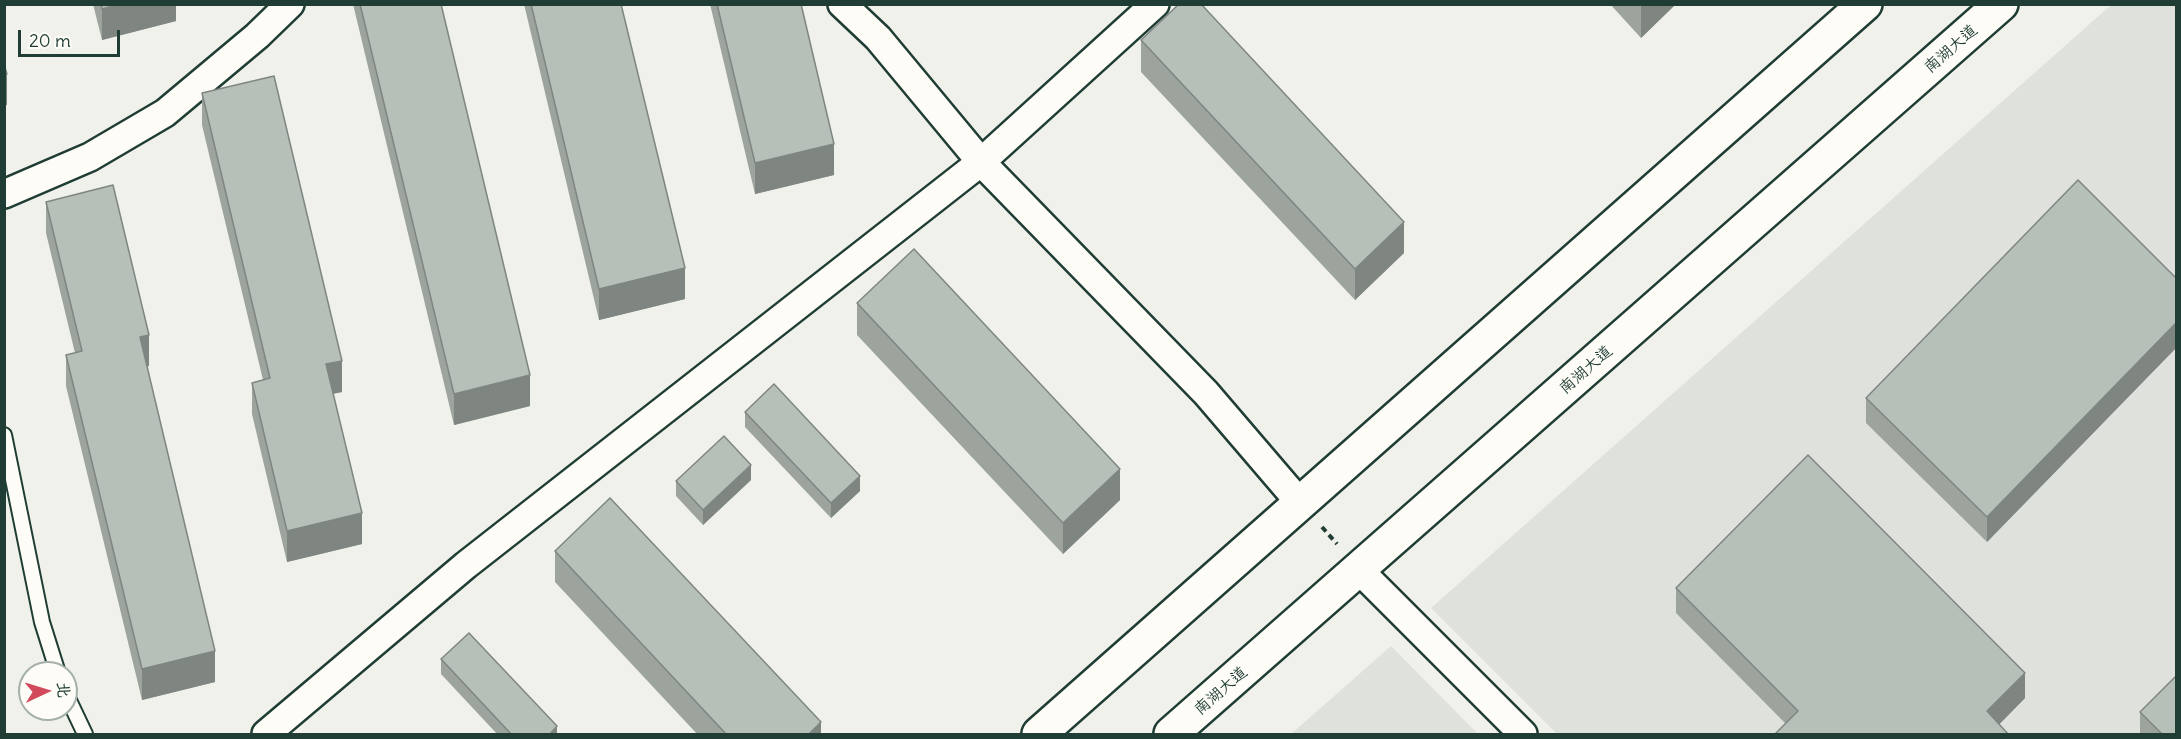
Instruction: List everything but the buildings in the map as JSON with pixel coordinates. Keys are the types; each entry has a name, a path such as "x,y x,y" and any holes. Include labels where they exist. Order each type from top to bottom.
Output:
{"main road":[{"path":"1039,735 1865,4"},
{"name":"南湖大道","path":"1171,735 2001,4"}],"street":[{"path":"4,194 90,157 165,113 258,36 290,4"},
{"path":"842,4 878,38 981,162 1206,393 1301,504"},
{"path":"266,735 466,565 981,162 1155,4"},
{"path":"1359,570 1523,735"}],"lane":[{"path":"4,435 42,622 54,661"},
{"path":"78,720 85,735"}],"path":[{"path":"1301,504 1359,570"}],"shaded area":[{"path":"2111,5 2176,5 2176,734 1557,734 1431,608"},
{"path":"1391,646 1478,734 1291,734"}]}
